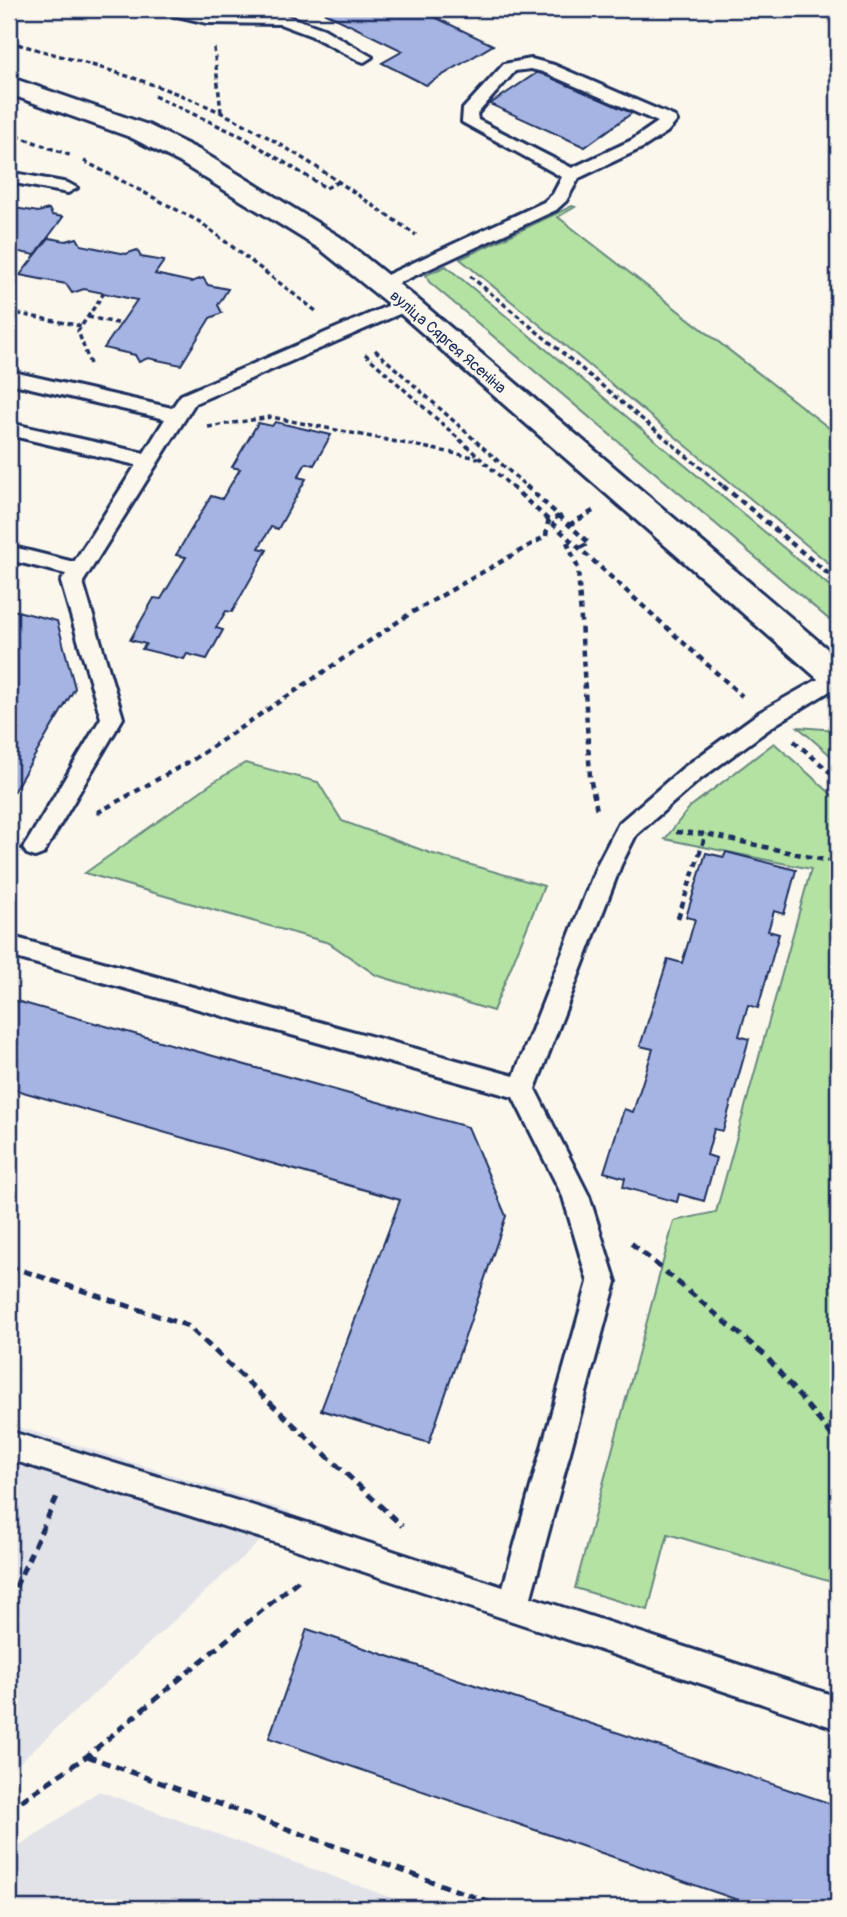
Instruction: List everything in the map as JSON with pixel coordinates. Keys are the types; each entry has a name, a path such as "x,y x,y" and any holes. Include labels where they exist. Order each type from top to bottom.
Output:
{"main road":[{"name":"вуліца Сяргея Ясеніна","path":"9,85 139,131 189,156 330,243 406,304 838,676"}],"lane":[{"path":"9,13 14,9"},
{"path":"167,9 211,20 268,17 295,22 364,57"},
{"path":"382,284 550,206 560,197 572,175 647,138 668,121 548,68 531,64 509,67 469,113 470,122 572,175"},
{"path":"9,177 68,188"},
{"path":"34,848 113,718 72,582 188,400 406,304"},
{"path":"9,377 178,416"},
{"path":"9,429 148,461"},
{"path":"9,552 79,570"},
{"path":"522,1089 609,865 627,829 691,774 768,718 838,676"},
{"path":"9,946 522,1089 576,1196 602,1282 513,1605"},
{"path":"9,1445 337,1548 838,1713"}],"path":[{"path":"211,20 221,113"},
{"path":"163,89 154,96 222,124 288,162 326,188 339,182"},
{"path":"9,133 96,165 200,222 342,332 548,522 838,779"},
{"path":"94,376 78,331 104,293"},
{"path":"9,312 81,326"},
{"path":"88,317 121,324"},
{"path":"376,349 589,543 578,549"},
{"path":"166,434 271,417 479,458"},
{"path":"548,522 559,516"},
{"path":"92,816 194,759 411,613 546,536 548,522"},
{"path":"566,538 578,568 590,777 609,865"},
{"path":"627,829 706,834 838,863"},
{"path":"678,918 706,834"},
{"path":"629,1240 766,1356 838,1443"},
{"path":"9,1266 188,1326 413,1536"},
{"path":"9,1601 72,1464"},
{"path":"9,1809 87,1756 337,1548"},
{"path":"87,1756 505,1908"}],"shaded area":[{"path":"9,1424 292,1512 9,1772"},
{"path":"99,1791 419,1908 9,1908 9,1854"}],"green space":[{"path":"572,206 575,207 558,217 838,435 838,571 460,259"},
{"path":"446,266 838,593 838,627 429,282 426,275"},
{"path":"798,727 836,730 838,762"},
{"path":"774,743 838,800 838,1584 668,1534 648,1610 575,1588 674,1221 716,1212 811,869 665,839 690,807"},
{"path":"245,763 318,782 342,821 430,853 544,886 493,1011 376,975 329,943 85,873 212,783"}],"building":[{"path":"332,9 418,9 493,45 426,85 382,63 403,51 325,13"},
{"path":"538,72 632,113 585,147 490,104"},
{"path":"9,207 38,212 49,209 52,215 63,217 35,255 9,250"},
{"path":"49,238 66,241 77,238 81,245 126,254 137,250 141,257 164,261 155,274 191,282 203,278 208,285 228,289 218,305 222,313 210,318 181,365 148,358 139,362 135,355 104,348 137,300 84,289 72,293 66,284 20,275"},
{"path":"275,422 331,435 314,465 306,463 298,477 306,479 278,529 271,527 259,548 267,550 232,612 226,611 216,628 223,630 207,659 187,654 184,659 142,649 146,644 130,640 154,598 161,599 186,557 176,555 211,496 222,499 240,469 232,467 258,423 272,426"},
{"path":"9,609 57,621 75,688 9,799"},
{"path":"726,852 796,870 784,914 774,911 768,931 779,934 758,1008 748,1005 739,1036 749,1039 723,1131 714,1129 707,1155 716,1158 704,1201 679,1194 677,1202 623,1187 625,1178 604,1172 624,1109 633,1112 653,1049 640,1046 668,959 682,963 695,919 686,917 706,853 724,857"},
{"path":"9,999 468,1127 506,1216 429,1443 321,1410 400,1200 9,1088"},
{"path":"307,1629 838,1806 838,1908 761,1908 269,1738"}]}
